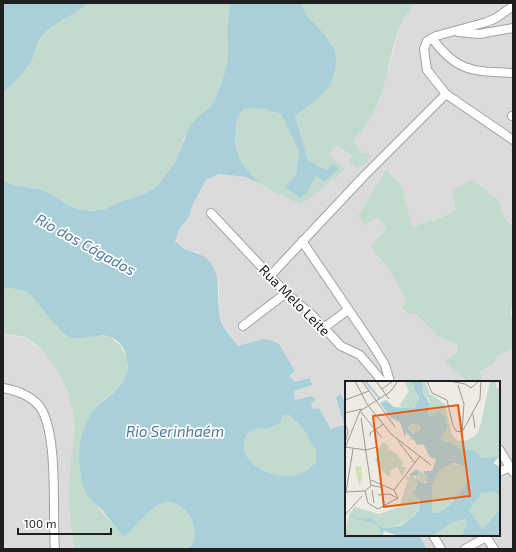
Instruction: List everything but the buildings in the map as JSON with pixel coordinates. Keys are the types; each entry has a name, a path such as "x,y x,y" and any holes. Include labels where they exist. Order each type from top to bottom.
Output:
{"street":[{"path":"513,6 496,18 487,22 432,38 427,41 424,46 427,70 446,94 513,140"},
{"path":"453,31 479,34 513,28"},
{"path":"432,38 448,58 464,67 483,72 513,73"},
{"path":"270,276 364,176 446,94"},
{"name":"Rua Melo Leite","path":"211,213 286,293 325,327 340,346 360,355 382,381"},
{"path":"302,241 381,358 390,381"},
{"path":"243,326 286,293"},
{"path":"325,327 348,310"},
{"path":"3,388 22,394 35,401 41,409 48,428 53,477 54,549"},
{"path":"500,450 512,468 500,472"},
{"path":"434,536 441,549"},
{"path":"465,549 486,536 494,549"}],"shaded area":[{"path":"416,3 513,3 513,227 505,219 499,200 456,210 442,217 412,227 407,208 378,218 386,229 370,246 388,269 407,301 401,307 408,314 416,314 437,336 459,344 457,354 444,360 469,381 345,381 345,403 341,394 336,397 344,426 331,429 319,408 314,409 311,404 295,400 293,391 312,385 295,382 289,376 284,354 279,344 262,339 238,346 222,324 219,312 219,286 199,253 186,249 175,241 180,229 189,217 193,204 206,180 219,174 246,177 300,204 345,169 328,154 337,145 352,156 363,154 352,141 365,126 379,102 398,34 403,21"},
{"path":"3,334 26,338 47,355 61,378 72,404 74,418 70,473 70,500 71,531 74,549 3,549"},
{"path":"513,349 513,549 427,549 420,536 500,536 500,381 481,381 483,379 479,371 493,365 498,355"}],"green space":[{"path":"89,3 230,3 227,29 228,56 226,69 217,95 210,107 199,116 184,138 174,164 157,186 146,193 117,203 105,209 91,211 77,209 40,189 12,185 3,179 3,93 28,65 41,37 45,32"},
{"path":"302,3 416,3 401,24 396,37 376,108 353,141 363,154 367,153 371,157 365,164 357,168 349,162 352,156 337,145 329,154 345,169 313,196 300,204 270,190 255,180 242,162 239,155 236,140 236,129 238,119 244,107 265,109 281,114 299,152 296,174 285,187 308,191 316,176 326,170 308,160 295,116 327,89 320,29 310,20 302,7"},
{"path":"386,170 402,186 412,227 442,217 456,210 452,191 472,180 499,200 505,219 513,227 513,299 511,313 513,324 513,349 498,355 493,365 479,371 483,379 481,381 468,381 454,371 444,360 457,354 458,344 437,336 416,314 408,314 401,307 407,301 388,269 370,246 386,229 378,218 365,225 358,216"},
{"path":"3,288 17,289 30,294 59,328 83,338 97,335 110,337 121,346 127,359 128,373 122,385 101,402 88,496 124,537 156,506 167,502 175,503 188,513 195,528 193,543 188,549 74,549 70,521 69,492 74,432 72,407 69,396 58,373 36,344 27,338 3,334"},
{"path":"283,415 289,415 302,427 316,451 317,462 307,470 296,475 279,475 261,469 248,458 245,450 244,441 250,432 257,429 269,428 280,423"}],"water":[{"path":"3,3 89,3 45,32 39,40 32,60 18,78 3,93"},
{"name":"Rio Serinhaém","path":"230,3 302,3 306,14 319,28 334,49 336,60 335,71 329,86 319,97 295,116 308,160 326,170 333,164 339,169 325,181 316,176 308,191 300,198 285,187 296,174 299,152 281,114 265,109 245,108 240,113 237,121 236,146 241,160 260,184 246,177 219,174 206,180 193,204 189,217 180,228 175,241 185,249 203,256 214,268 218,283 219,308 222,324 238,346 262,339 271,340 279,344 295,371 289,376 295,382 310,378 312,385 294,391 295,400 312,396 315,400 311,404 313,409 319,408 331,429 344,425 336,397 341,394 345,403 345,536 420,536 427,549 188,549 193,543 195,536 192,520 182,507 175,503 167,502 162,503 150,511 124,537 86,493 81,479 79,461 81,439 88,419 97,407 120,386 127,374 128,366 123,348 115,340 108,336 74,338 68,336 56,325 32,296 20,290 3,288 3,179 12,185 40,189 77,209 91,211 105,209 117,203 146,193 157,186 174,164 190,126 210,107 217,95 226,69 228,56 227,29","holes":["283,415 289,415 302,427 316,451 316,462 302,473 288,476 270,473 261,469 248,458 244,441 252,431 273,427 280,423"]}],"water label":[{"name":"Rio dos Cágados","path":"86,244"}]}
